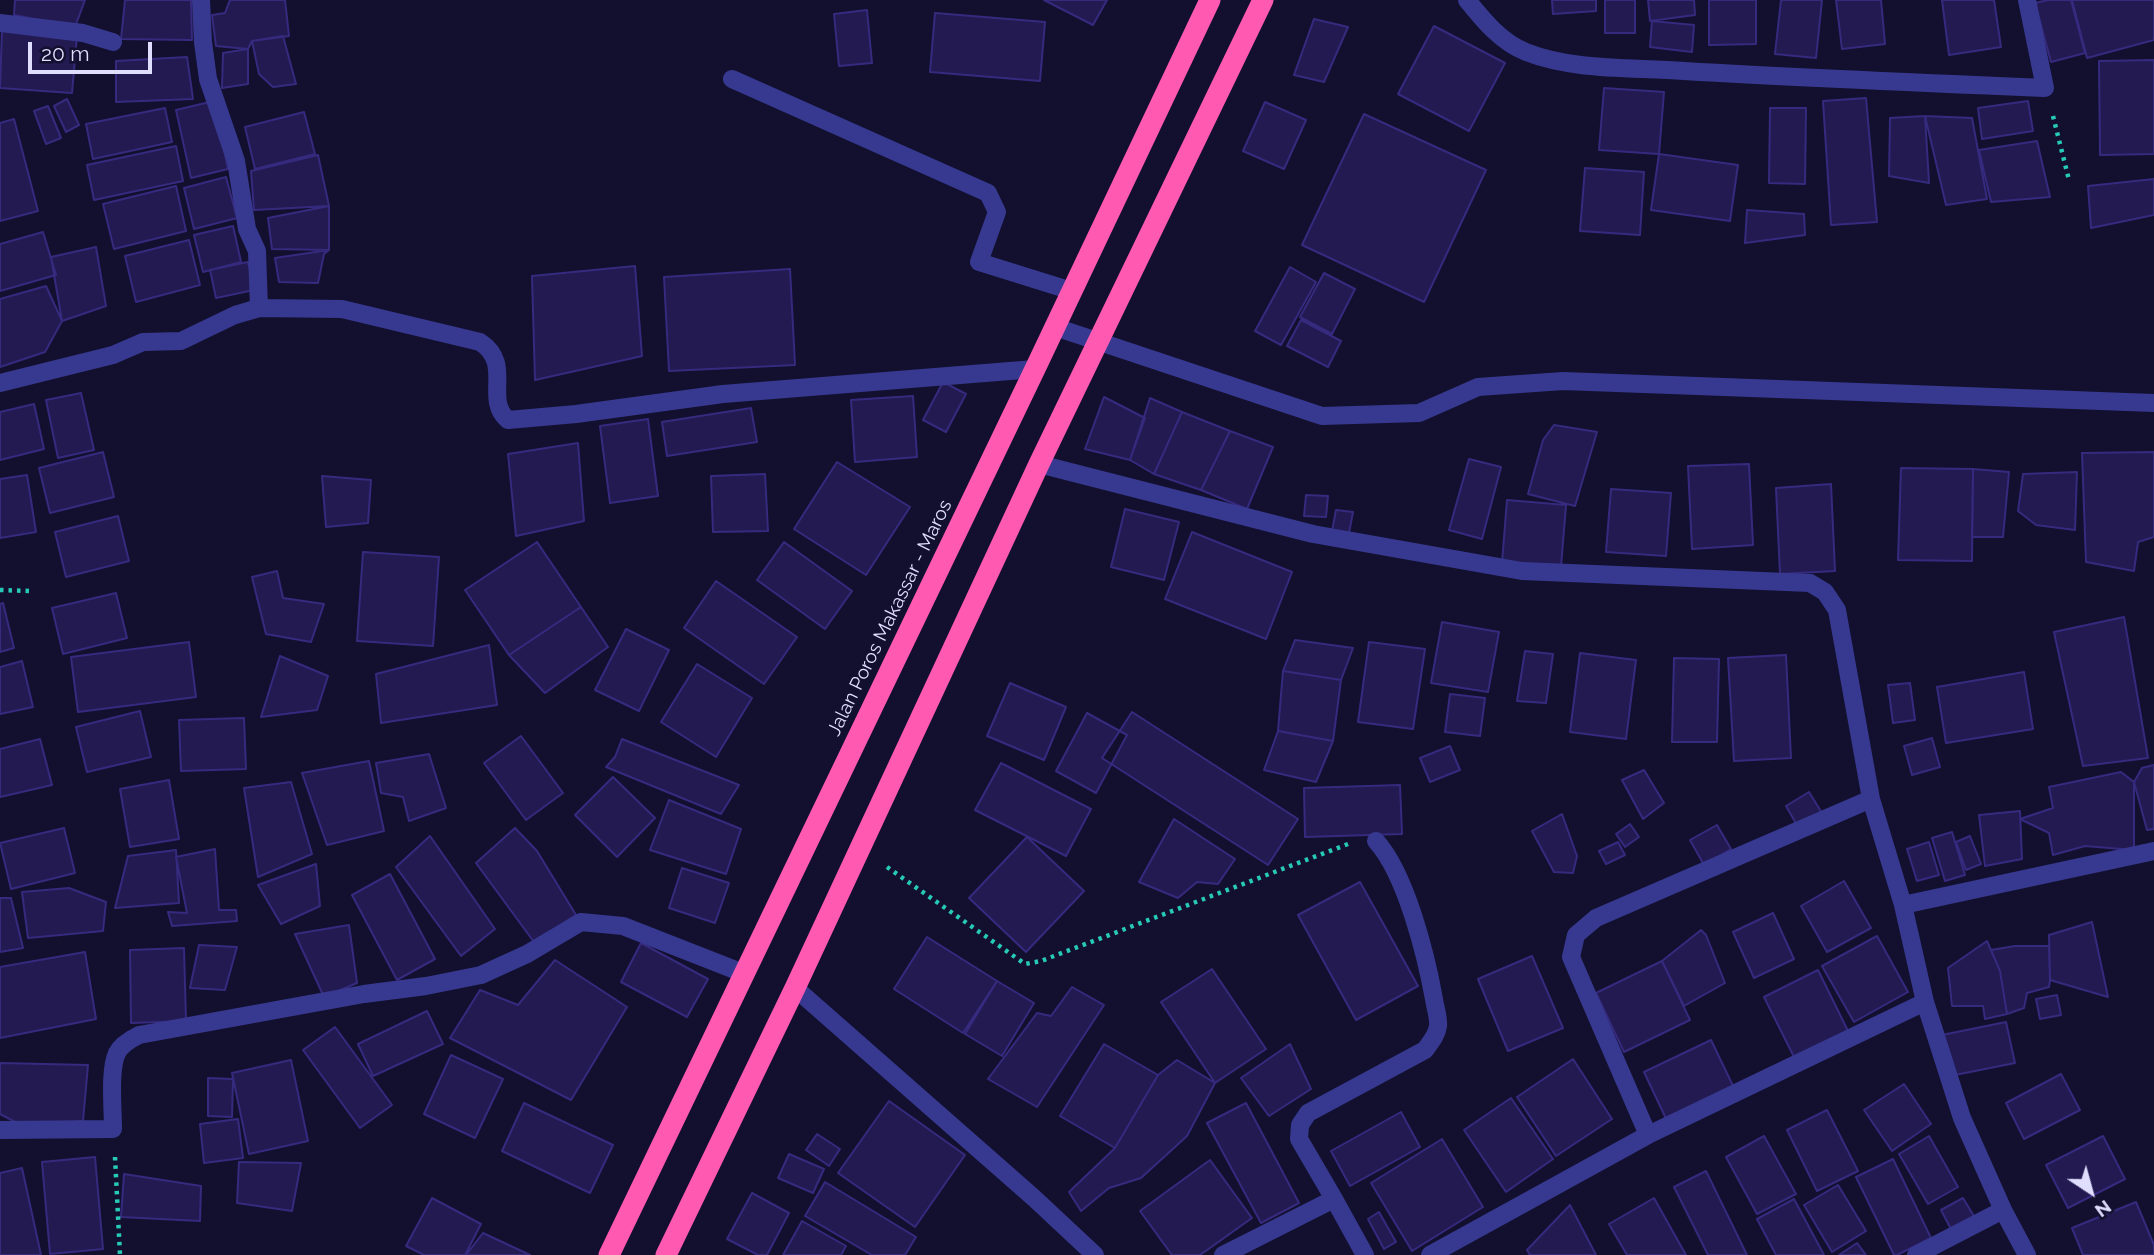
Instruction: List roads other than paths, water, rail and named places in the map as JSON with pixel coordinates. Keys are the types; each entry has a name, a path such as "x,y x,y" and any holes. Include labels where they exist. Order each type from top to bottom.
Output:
{"highway":[{"name":"Jalan Poros Makassar - Maros","path":"609,1255 1210,0"},
{"path":"666,1255 795,988 1039,464 1263,0"}],"street":[{"path":"201,0 202,42 208,79 236,161 247,229 257,251 260,308"},
{"path":"1467,0 1493,30 1509,43 1527,52 1573,64 1781,77 2045,88 2027,0"},
{"path":"0,23 82,33 113,42"},
{"path":"732,79 988,192 997,212 979,262 1072,291"},
{"path":"0,383 113,355 143,342 181,341 235,315 260,308 342,309 480,342 490,348 499,371 498,410 508,420 576,414 723,394 1035,369"},
{"path":"1055,327 1322,416 1419,413 1478,387 1563,381 2154,403"},
{"path":"1039,464 1313,534 1508,569 1567,574 1810,583 1825,592 1837,610 1871,799 1903,905 1925,1002 1962,1118 2003,1210 2027,1255"},
{"path":"1648,1135 1572,957 1576,935 1596,918 1871,799"},
{"path":"1365,1255 1299,1139 1300,1125 1308,1113 1425,1050 1439,1025 1427,960 1410,909 1391,862 1376,841"},
{"path":"1903,905 2154,852"},
{"path":"0,1130 113,1129 114,1069 117,1053 127,1042 139,1035 481,975 527,954 581,922 623,926 743,973"},
{"path":"795,988 1095,1255"},
{"path":"1430,1255 1648,1135 1925,1002"},
{"path":"1223,1255 1334,1199"},
{"path":"1916,1255 2003,1210"}]}
